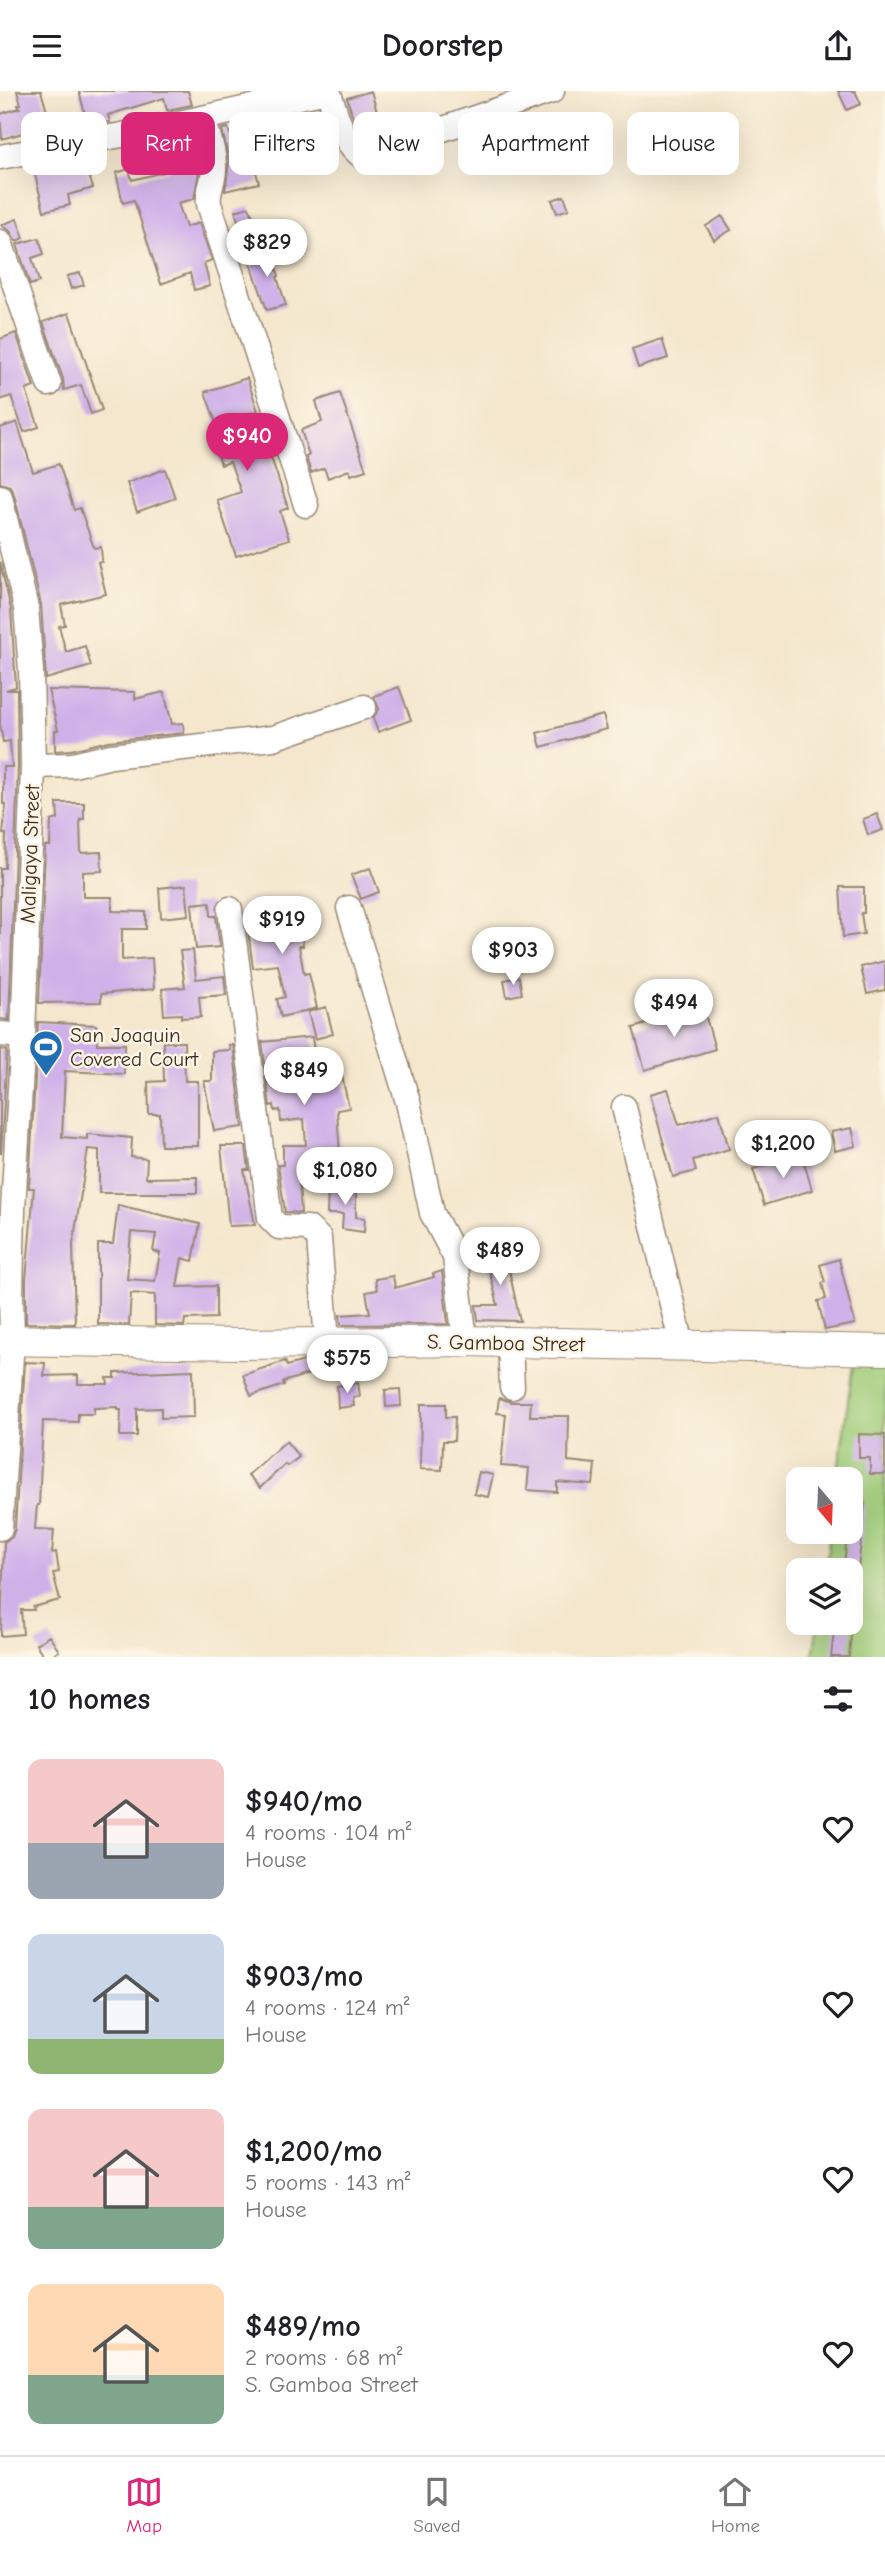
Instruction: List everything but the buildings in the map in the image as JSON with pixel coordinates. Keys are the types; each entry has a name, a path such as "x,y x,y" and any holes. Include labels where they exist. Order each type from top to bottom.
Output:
{"main road":[{"name":"S. Gamboa Street","path":"6,1340 239,1344 465,1341 885,1350"}],"street":[{"path":"215,115 328,91 343,135 353,150 363,157 552,91"},
{"path":"0,157 121,134"},
{"path":"213,175 209,204 306,505"},
{"path":"0,242 49,384"},
{"name":"Maligaya Street","path":"0,497 26,608 31,670 33,766 12,1035 13,1209 0,1528"},
{"path":"33,766 73,765 111,756 274,739 364,707"},
{"path":"349,908 408,1102 432,1213 455,1257 465,1341"},
{"path":"230,909 270,1218 279,1227 308,1228 319,1238 327,1342"},
{"path":"624,1108 682,1345"},
{"path":"510,1344 512,1387"}],"green space":[{"path":"853,1365 885,1366 885,1657 813,1657 816,1635 863,1635 863,1558 827,1558 828,1544 863,1544 863,1467 839,1467"}],"place":[{"name":"San Joaquin Covered Court","path":"46,1077"}]}
